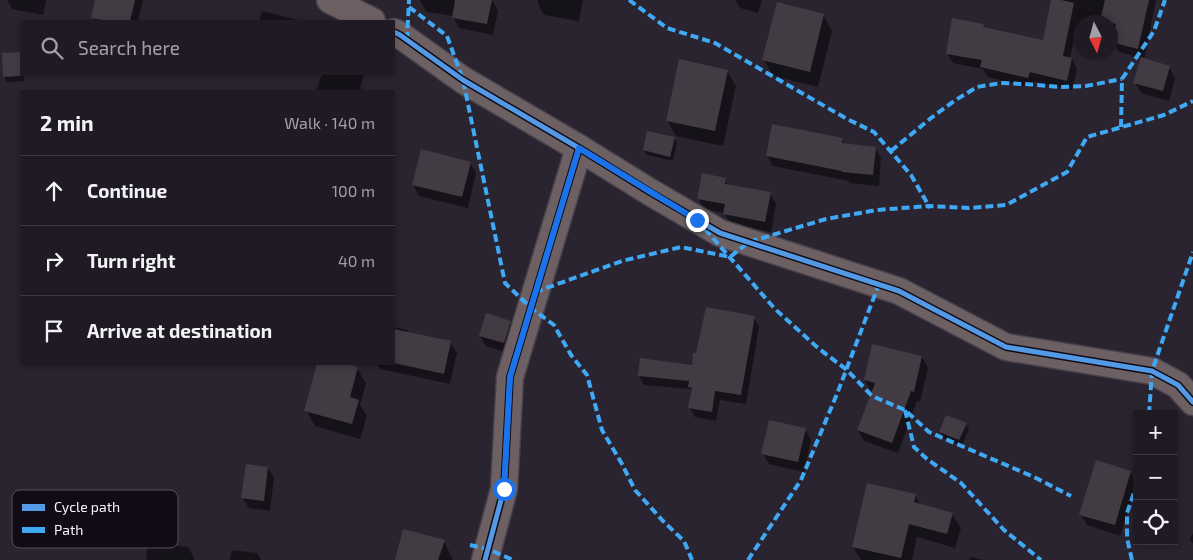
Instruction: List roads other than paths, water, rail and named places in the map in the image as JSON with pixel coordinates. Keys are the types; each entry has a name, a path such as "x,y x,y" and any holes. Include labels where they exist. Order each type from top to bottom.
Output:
{"street":[{"path":"330,0 370,20"},
{"path":"395,33 463,80 720,233 899,291 1006,346 1152,371 1178,385 1193,402"},
{"path":"485,560 504,489 510,377 579,148"}]}
